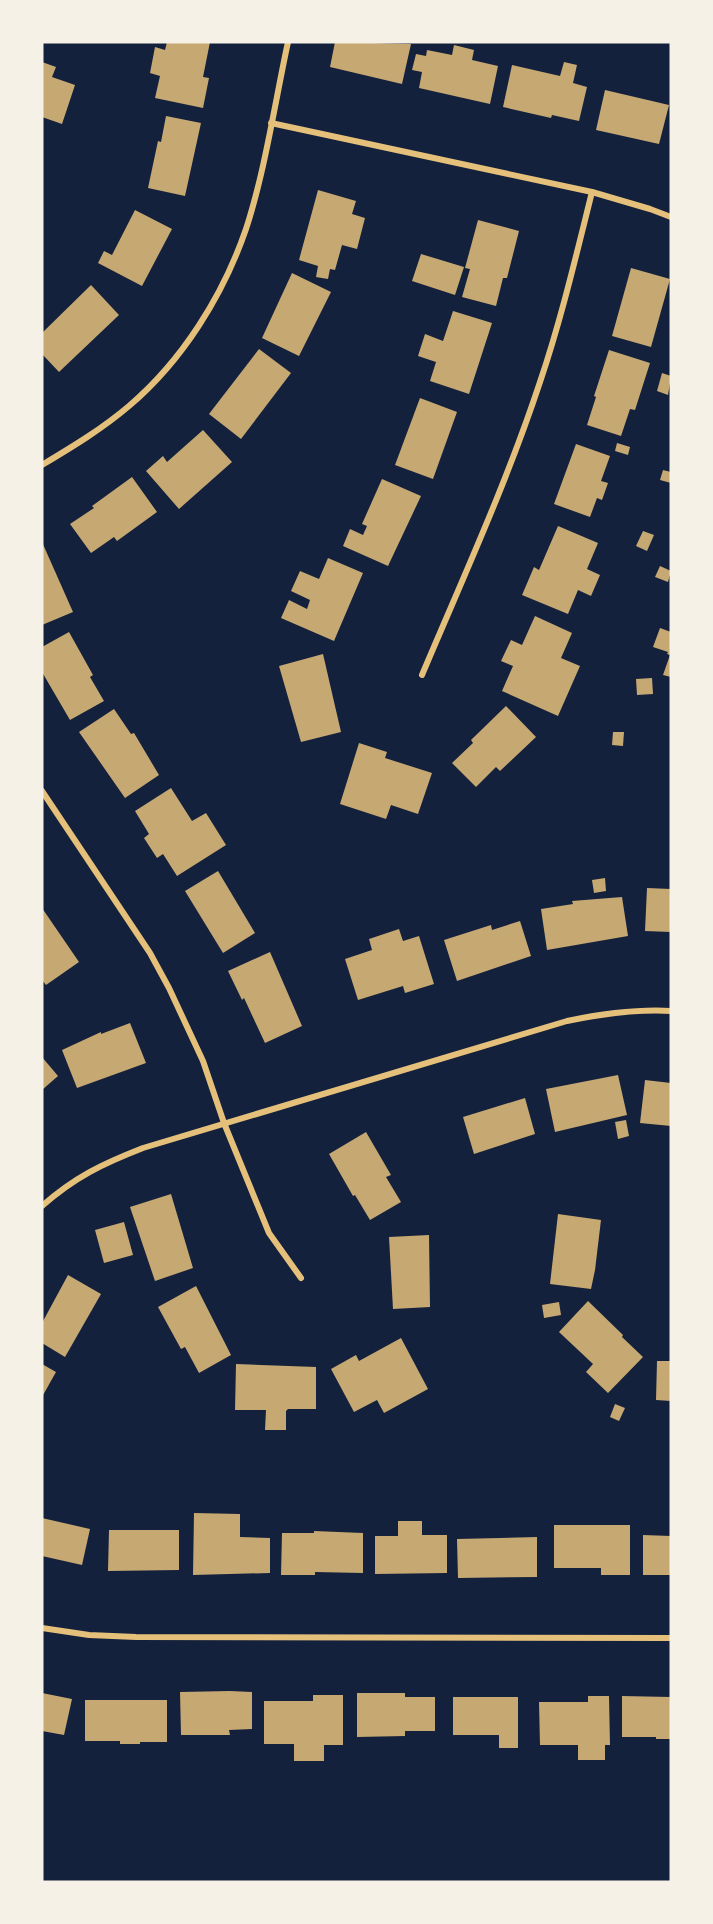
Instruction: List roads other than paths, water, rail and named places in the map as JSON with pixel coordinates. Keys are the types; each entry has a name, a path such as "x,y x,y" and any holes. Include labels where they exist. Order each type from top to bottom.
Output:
{"street":[{"path":"42,465 87,438 130,406 160,376 187,343 211,307 246,229 288,42"},
{"path":"271,123 592,192 671,217"},
{"path":"422,675 507,473 540,381 568,288 592,192"},
{"path":"42,791 150,953 169,988 203,1061 224,1123 269,1233 302,1278"},
{"path":"42,1206 65,1186 100,1165 142,1148 567,1020 609,1013 671,1011"},
{"path":"42,1628 88,1635 135,1637 671,1638"}]}
